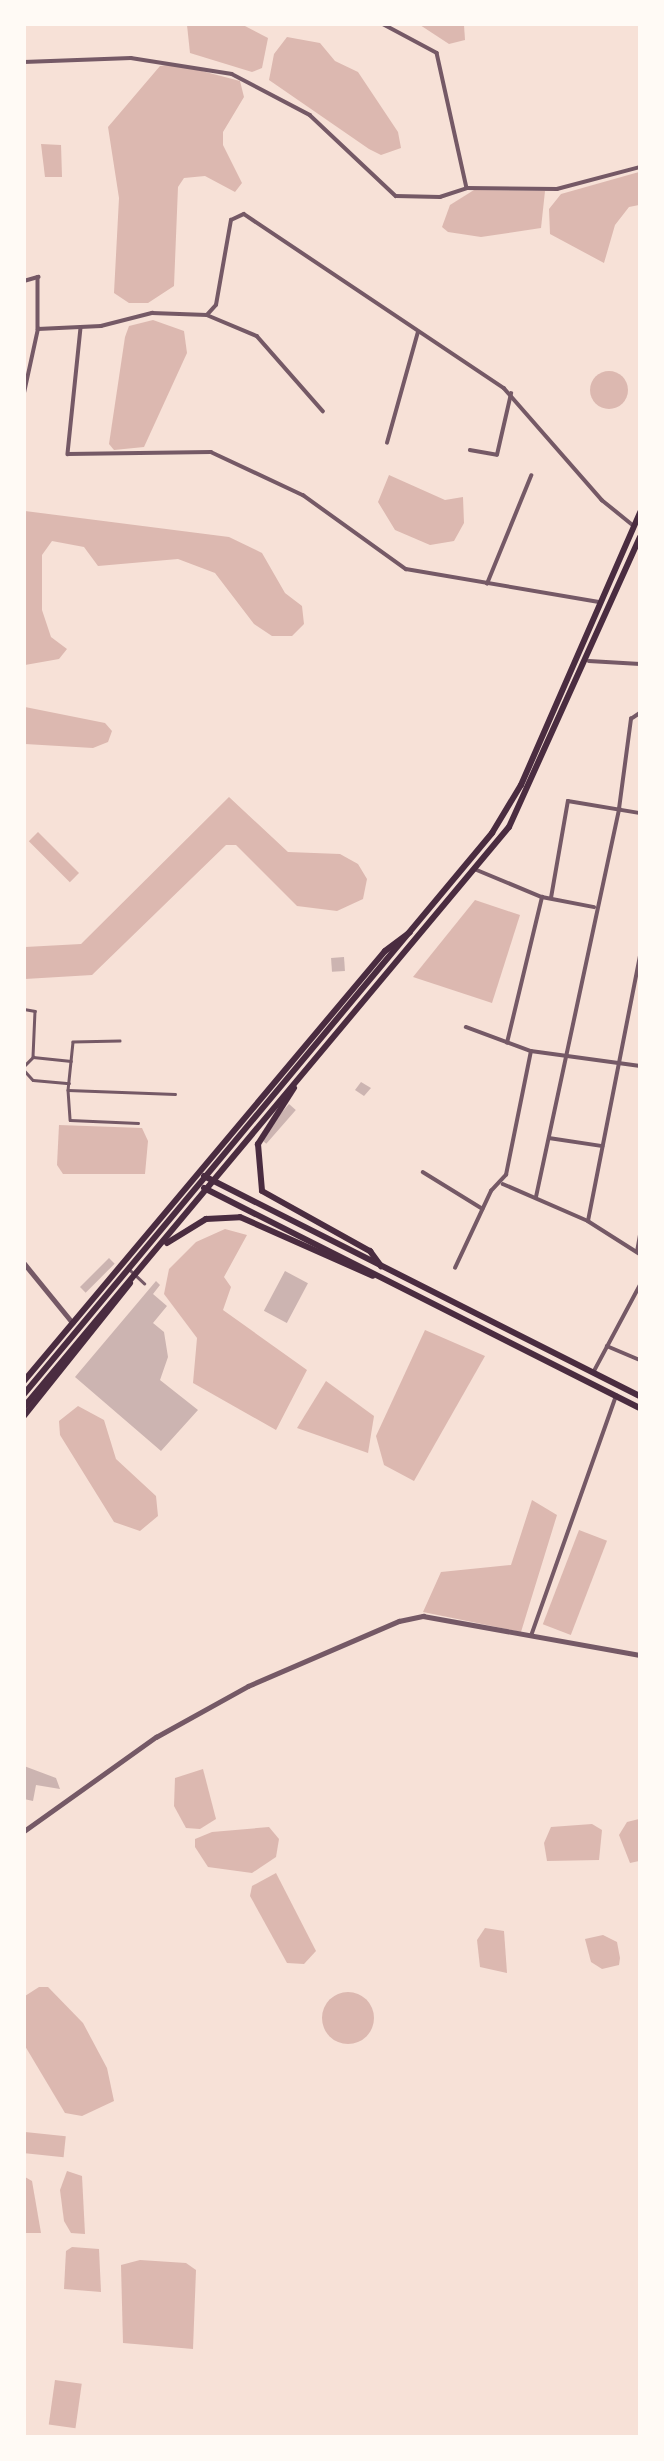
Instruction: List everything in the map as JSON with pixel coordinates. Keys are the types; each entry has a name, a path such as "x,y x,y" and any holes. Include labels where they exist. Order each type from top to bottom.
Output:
{"highway":[{"path":"24,1394 204,1176 412,932 511,803 639,512"},
{"path":"24,1407 477,870 528,794 589,661 639,537"},
{"path":"24,1381 385,951 412,932"},
{"path":"298,1079 258,1144 262,1191 370,1251 382,1267"},
{"path":"204,1176 639,1396"},
{"path":"197,1185 639,1408"},
{"path":"217,1195 222,1186"},
{"path":"161,1247 206,1219 240,1217 358,1275 378,1277"},
{"path":"24,1416 131,1281"}],"street":[{"path":"383,24 437,53 467,188"},
{"path":"24,62 131,58 232,74 310,115 396,196 431,198 467,188 556,189 639,167"},
{"path":"207,316 216,305 231,220 239,215 511,394 602,500 634,526"},
{"path":"24,281 38,277 38,329 24,393"},
{"path":"38,329 81,328 152,313 207,316 260,338 323,411"},
{"path":"81,328 68,454 211,452 296,491 406,569 601,603"},
{"path":"387,443 418,332"},
{"path":"470,450 498,455 511,394"},
{"path":"486,584 531,476"},
{"path":"589,661 639,664"},
{"path":"536,1197 567,1058 594,907 619,808 631,719 639,713"},
{"path":"551,898 568,801 639,813"},
{"path":"477,870 542,897 594,907"},
{"path":"507,1044 542,897"},
{"path":"588,1221 639,955"},
{"path":"24,1009 35,1011 33,1057 24,1068 33,1080 69,1083"},
{"path":"466,1027 531,1051 639,1066"},
{"path":"120,1041 74,1042 68,1090 70,1120 138,1123"},
{"path":"455,1268 483,1209 503,1184 531,1051"},
{"path":"33,1057 72,1061"},
{"path":"68,1090 175,1094"},
{"path":"549,1138 603,1146"},
{"path":"423,1172 483,1209"},
{"path":"503,1184 588,1221 638,1253 639,1235"},
{"path":"119,1260 144,1283"},
{"path":"24,1263 74,1323"},
{"path":"593,1373 639,1285"},
{"path":"607,1346 639,1360"},
{"path":"531,1636 617,1396"},
{"path":"24,1831 156,1737 248,1686 399,1620 423,1616 639,1655"}],"shaded area":[{"path":"187,25 243,25 268,38 262,68 252,72 190,53"},
{"path":"420,25 464,25 465,40 449,44"},
{"path":"287,37 320,43 335,61 358,72 398,132 401,148 381,155 369,149 269,80 274,54"},
{"path":"175,64 240,81 244,97 223,132 223,145 242,183 235,192 205,176 184,178 178,187 174,286 148,303 129,303 114,293 119,198 108,127 160,66"},
{"path":"41,144 61,145 62,177 45,177"},
{"path":"639,172 639,205 629,207 615,225 604,263 550,234 549,209 561,194"},
{"path":"474,190 545,191 541,228 481,237 448,232 442,227 450,205"},
{"path":"153,320 184,331 187,353 144,447 114,450 109,444 125,337 129,326"},
{"path":"609,371 622,377 628,390 622,403 609,409 596,403 590,390 596,377"},
{"path":"389,475 445,500 463,497 464,523 454,541 430,545 395,530 378,502"},
{"path":"25,511 229,537 262,553 285,593 302,606 304,624 292,636 272,636 254,624 215,573 178,559 98,566 84,547 52,541 42,555 42,610 51,637 67,649 59,659 25,665"},
{"path":"25,707 105,723 112,731 108,742 93,748 25,744"},
{"path":"229,797 288,852 340,854 358,864 367,879 363,899 337,911 297,906 236,845 226,845 92,975 25,979 25,947 81,944"},
{"path":"38,832 79,873 70,882 29,841"},
{"path":"475,900 520,915 492,1003 413,977"},
{"path":"59,1125 142,1128 148,1141 145,1174 63,1174 57,1165"},
{"path":"225,1229 247,1235 224,1277 231,1287 223,1310 307,1370 276,1430 193,1383 197,1338 164,1294 169,1269 196,1242"},
{"path":"425,1330 485,1356 414,1481 384,1465 376,1436"},
{"path":"326,1381 374,1416 368,1453 297,1428"},
{"path":"78,1406 104,1420 116,1459 156,1496 158,1516 140,1531 114,1522 60,1435 59,1421"},
{"path":"532,1500 557,1515 521,1632 423,1612 441,1572 511,1565"},
{"path":"579,1530 607,1541 571,1635 543,1624"},
{"path":"203,1769 216,1819 200,1829 186,1828 174,1806 175,1778"},
{"path":"639,1819 639,1861 630,1863 619,1835 627,1822"},
{"path":"592,1824 602,1830 599,1860 547,1861 544,1843 551,1827"},
{"path":"269,1827 279,1839 276,1857 252,1873 208,1867 195,1847 195,1839 212,1832"},
{"path":"276,1873 316,1951 304,1964 287,1963 250,1896 252,1886"},
{"path":"485,1928 504,1931 507,1973 480,1967 477,1940"},
{"path":"603,1935 617,1942 620,1958 619,1965 602,1969 591,1962 585,1939"},
{"path":"39,1987 48,1987 83,2023 107,2068 114,2101 82,2116 65,2113 25,2046 25,1996"},
{"path":"348,1992 358,1994 366,2000 372,2008 372,2028 366,2036 358,2042 348,2044 338,2042 330,2036 324,2028 322,2018 324,2008 330,2000 338,1994"},
{"path":"25,2132 66,2136 64,2157 24,2153"},
{"path":"67,2171 82,2176 85,2234 71,2233 64,2221 60,2190"},
{"path":"25,2177 32,2181 41,2233 25,2233"},
{"path":"72,2247 99,2249 101,2292 64,2289 66,2251"},
{"path":"140,2260 186,2263 196,2270 193,2349 123,2343 121,2265"},
{"path":"55,2380 82,2384 75,2428 49,2425"}],"building":[{"path":"344,957 345,971 332,972 331,958"},
{"path":"361,1082 371,1088 364,1096 355,1090"},
{"path":"289,1104 296,1110 266,1144 259,1138"},
{"path":"109,1258 115,1264 86,1293 80,1287"},
{"path":"285,1271 308,1283 287,1323 264,1311"},
{"path":"156,1281 160,1285 153,1294 167,1306 153,1323 164,1332 168,1357 160,1380 198,1410 161,1451 75,1377"},
{"path":"24,1766 56,1778 60,1789 36,1785 33,1801 24,1799"}]}
